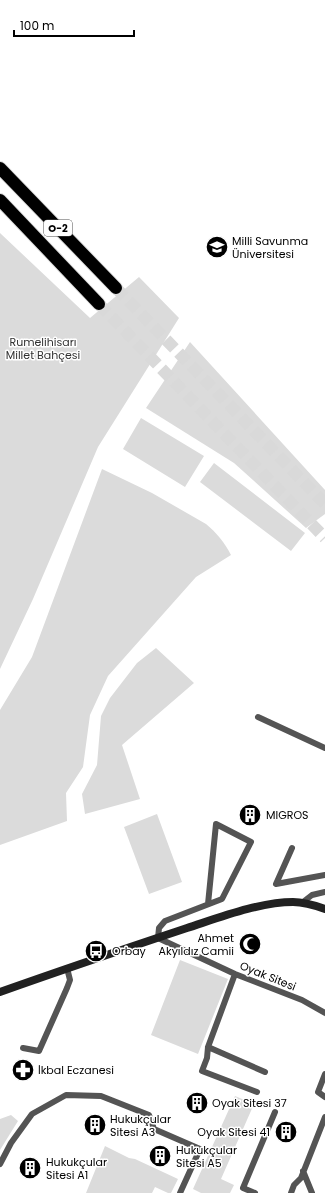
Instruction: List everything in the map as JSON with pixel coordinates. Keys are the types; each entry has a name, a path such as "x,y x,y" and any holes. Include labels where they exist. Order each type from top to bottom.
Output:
{"highway":[{"name":"O-2","path":"0,168 116,288"},
{"name":"O-2","path":"0,200 99,304"}],"main road":[{"path":"0,992 158,938 232,914 266,905 302,902 325,909"}],"street":[{"path":"258,717 325,748"},
{"path":"158,938 159,928 165,921 222,899 251,842 216,824 208,904"},
{"path":"292,848 276,884 325,876"},
{"path":"302,902 312,896 325,892"},
{"name":"Oyak Sitesi","path":"158,938 236,974 302,1000 325,1013"},
{"path":"23,1048 39,1051 68,988 70,980 67,968"},
{"path":"236,974 208,1047 207,1058 202,1071 257,1092"},
{"path":"208,1047 265,1072"},
{"path":"325,1074 318,1092 325,1097"},
{"path":"0,1164 11,1143 32,1114 66,1096 101,1096 149,1115 154,1128 200,1149 180,1193"},
{"path":"255,1193 243,1188 275,1112"},
{"path":"291,1193 294,1185 301,1178 325,1117"},
{"path":"303,1171 312,1193"}],"green space":[{"name":"Rumelihisarı Millet Bahçesi","path":"0,233 90,318 139,277 179,318 98,447 33,599 0,669"},
{"path":"190,342 325,490 325,514 306,528 234,463 146,408"},
{"path":"141,418 204,456 185,487 123,449"},
{"path":"214,463 305,533 291,551 200,482"},
{"path":"102,469 152,493 206,524 220,538 231,555 196,577 108,676 90,715 83,767 66,793 67,821 0,845 0,710 32,657"},
{"path":"156,648 194,683 122,745 140,799 85,814 82,794 97,765 101,716 110,698 137,663"},
{"path":"157,814 182,882 149,894 124,827"},
{"path":"180,960 228,979 198,1054 151,1035"},
{"path":"235,1096 254,1104 221,1179 234,1185 230,1193 201,1193 193,1189"},
{"path":"11,1115 18,1121 0,1150 0,1119"},
{"path":"105,1146 178,1179 171,1193 155,1187 152,1193 86,1193"}],"tunnel":[{"path":"116,288 325,504"},
{"path":"99,304 325,538"}],"place":[{"name":"Milli Savunma Üniversitesi","path":"217,247"},
{"name":"MIGROS","path":"250,815"},
{"name":"Ahmet Akyıldız Camii","path":"250,944"},
{"name":"Orbay","path":"96,951"},
{"name":"İkbal Eczanesi","path":"23,1070"},
{"name":"Oyak Sitesi 37","path":"197,1103"},
{"name":"Hukukçular Sitesi A3","path":"95,1125"},
{"name":"Oyak Sitesi 41","path":"286,1132"},
{"name":"Hukukçular Sitesi A5","path":"160,1156"},
{"name":"Hukukçular Sitesi A1","path":"30,1168"}]}
